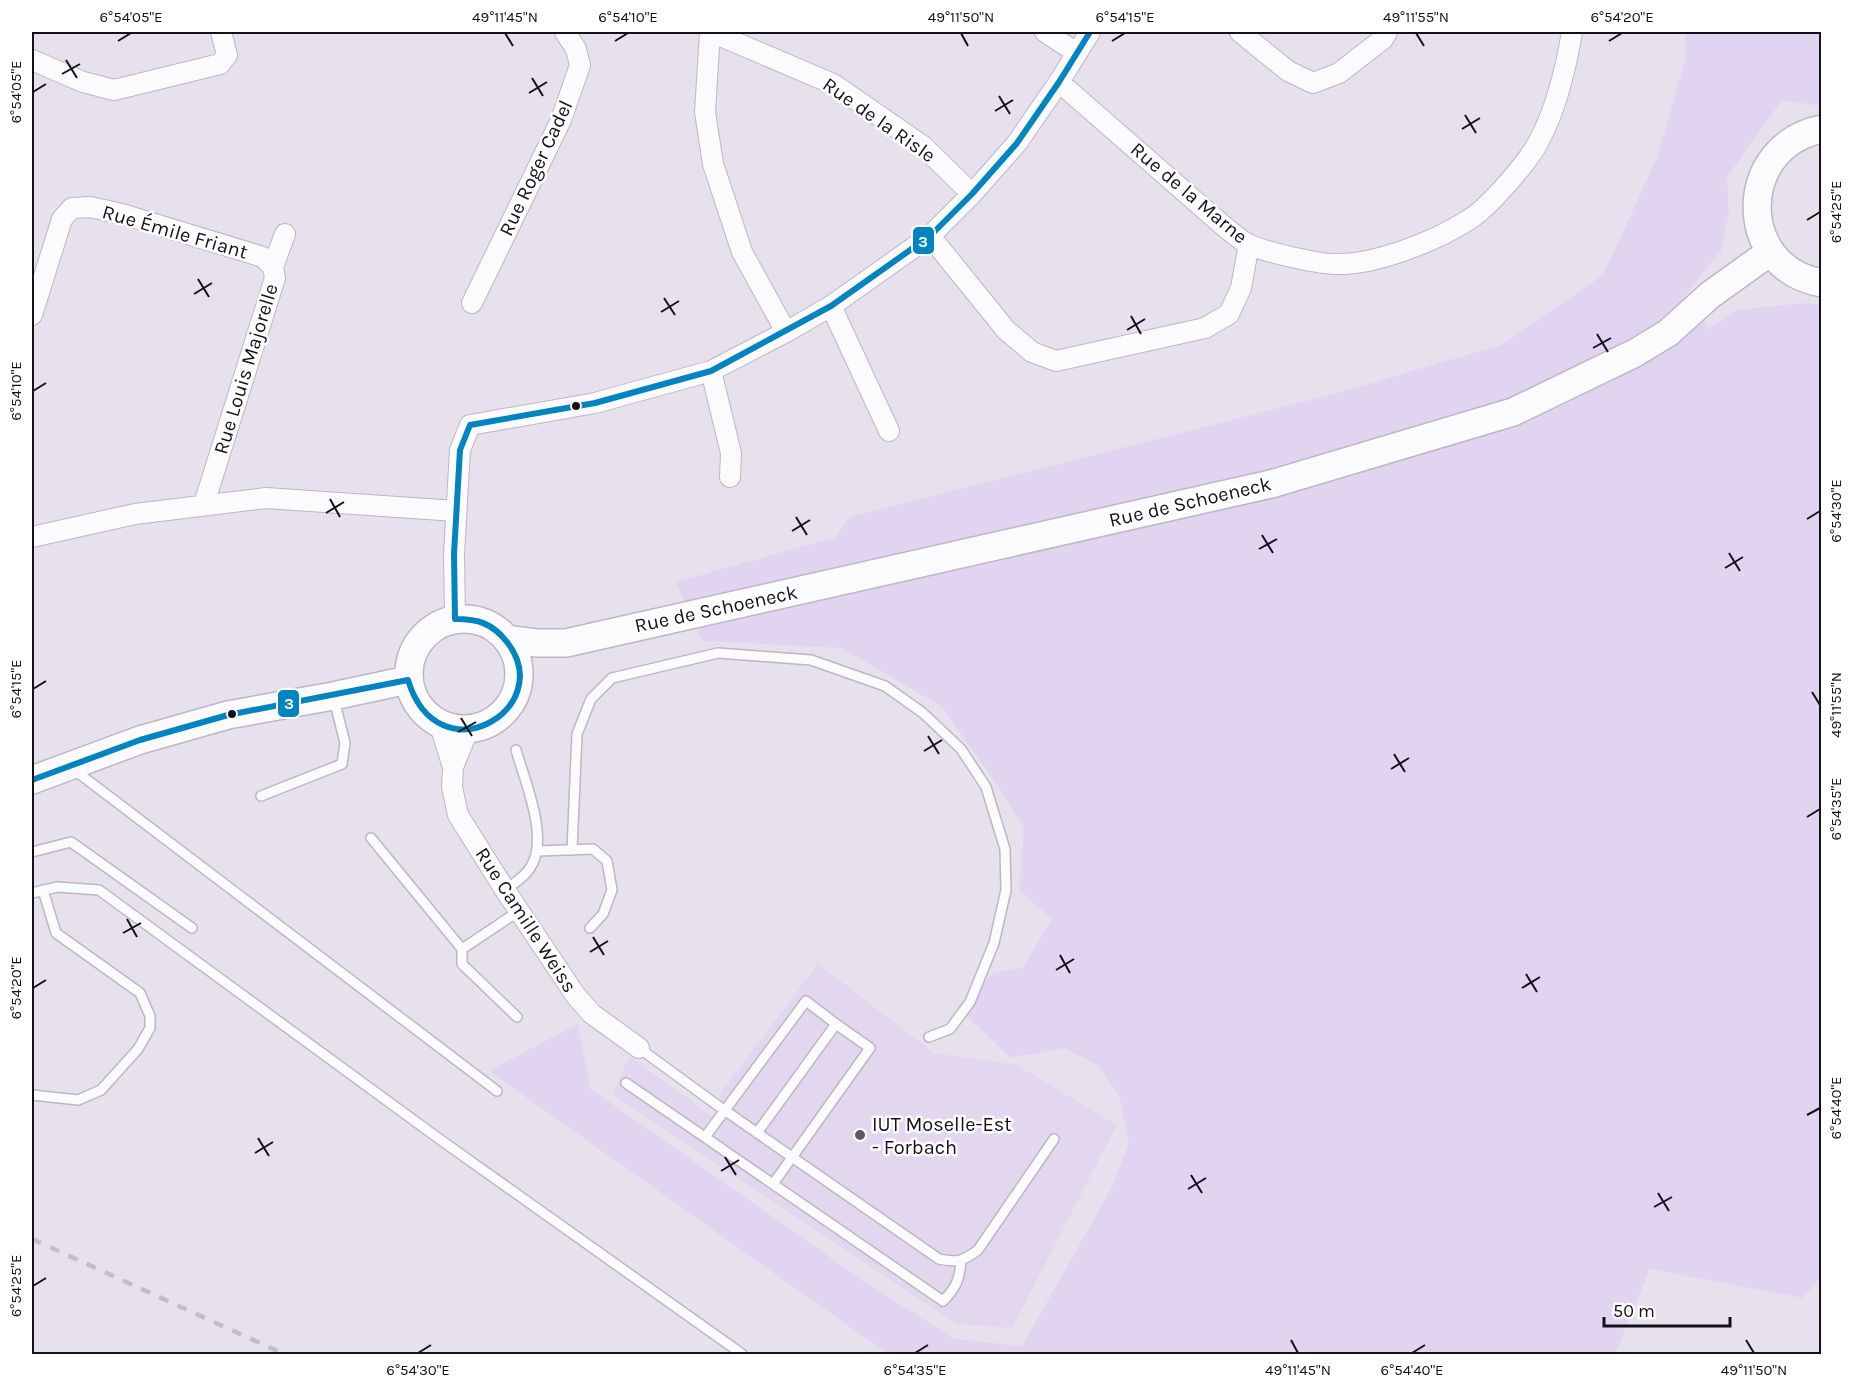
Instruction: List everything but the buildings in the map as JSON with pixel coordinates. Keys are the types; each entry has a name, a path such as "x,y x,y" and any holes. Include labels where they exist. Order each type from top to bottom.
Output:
{"main road":[{"path":"1821,129 1800,135 1783,146 1769,162 1759,183 1756,207 1760,231 1770,252 1796,275 1821,283"},
{"name":"Rue de Schoeneck","path":"506,639 537,643 566,643 1271,484 1514,412 1635,353 1668,333 1710,295 1770,252"},
{"path":"455,619 479,620 502,633 506,639 517,656 520,679 516,694 506,711 486,726 468,730 458,729 432,719 421,709 411,692 408,667 413,652 430,630 455,619"},
{"name":"Rue de Schoeneck","path":"520,679 537,660 566,643"},
{"path":"32,780 73,762 228,715 408,680"},
{"path":"32,767 73,762"}],"street":[{"path":"32,60 83,82 114,90 220,64 227,55 221,32"},
{"name":"Rue Roger Cadel","path":"472,303 561,120 580,64 576,50 565,32"},
{"path":"711,32 705,112 713,164 742,252 786,332"},
{"name":"Rue de la Risle","path":"711,32 833,84 923,146 972,194"},
{"path":"1045,32 1077,53"},
{"path":"455,619 454,554 460,450 470,425 596,403 711,371 831,306 930,236 972,194 1017,142 1059,82 1090,32"},
{"path":"1240,32 1288,71 1313,83 1339,73 1383,39 1387,32"},
{"name":"Rue de la Marne","path":"1059,82 1226,228 1249,244 1290,256 1333,264 1376,259 1425,243 1471,218 1511,179 1539,142 1557,94 1568,57 1572,32"},
{"name":"Rue Émile Friant","path":"39,263 62,219 72,208 90,207 122,214 263,257 273,267"},
{"name":"Rue Louis Majorelle","path":"204,504 275,278 273,267 285,234"},
{"path":"930,236 1006,330 1032,352 1056,361 1205,328 1221,319 1229,314 1241,288 1249,244"},
{"path":"32,315 39,263"},
{"path":"831,306 889,431"},
{"path":"711,371 730,453 730,477"},
{"path":"32,537 135,514 266,498 456,511"},
{"name":"Rue Camille Weiss","path":"439,722 453,767"},
{"name":"Rue Camille Weiss","path":"468,730 453,767 452,787 458,815 576,996 592,1014 639,1048"}],"lane":[{"path":"572,850 576,734 591,699 612,678 718,653 812,660 885,686 923,713 961,749 986,788 1005,849 1006,890 994,943 970,1002 950,1029 929,1037"},
{"path":"261,796 342,764 345,743 333,696"},
{"path":"505,890 530,870 538,852 538,829 516,750"},
{"path":"73,762 497,1091"},
{"path":"371,838 462,949 462,964 518,1017"},
{"path":"32,852 71,842 192,928"},
{"path":"538,852 593,849 607,861 612,891 603,914 590,928"},
{"path":"32,893 57,887 99,890 438,1138 742,1354"},
{"path":"32,1095 78,1100 101,1090 138,1049 150,1028 150,1016 140,993 56,933 43,890"},
{"path":"462,949 519,911"},
{"path":"705,1137 806,1001 870,1048 773,1184"},
{"path":"757,1133 836,1024"},
{"path":"639,1048 725,1111 939,1259 953,1262 978,1250 1054,1139"},
{"path":"626,1083 943,1301 951,1293 960,1276 961,1260"}],"shaded area":[{"path":"1686,32 1821,32 1821,106 1782,100 1727,177 1729,213 1721,251 1685,295 1708,329 1737,310 1805,303 1821,305 1822,1275 1803,1298 1650,1269 1615,1354 888,1354 489,1071 577,1024 591,1089 871,1286 955,1339 1022,1346 1111,1189 1129,1143 1119,1096 1097,1065 1065,1048 1011,1058 957,1007 993,973 1022,968 1052,919 1019,890 1024,828 942,707 842,648 702,641 676,582 836,537 849,517 1330,395 1501,345 1603,275 1657,158 1685,60"},
{"path":"818,964 934,1053 1017,1065 1117,1125 1012,1328 956,1324 613,1095 629,1056 719,1121 724,1111 720,1093"}],"railway":[{"path":"32,1239 284,1354"}],"transit line":[{"name":"3","path":"32,780 140,740 228,715 408,680 423,710 443,725 466,729 488,723 506,710 518,690 519,667 507,642 496,630 478,621 455,619 454,554 460,450 470,425 595,403 711,371 831,306 930,236 972,194 1017,143 1090,32"}],"place":[{"name":"IUT Moselle-Est - Forbach","path":"860,1135"}]}
